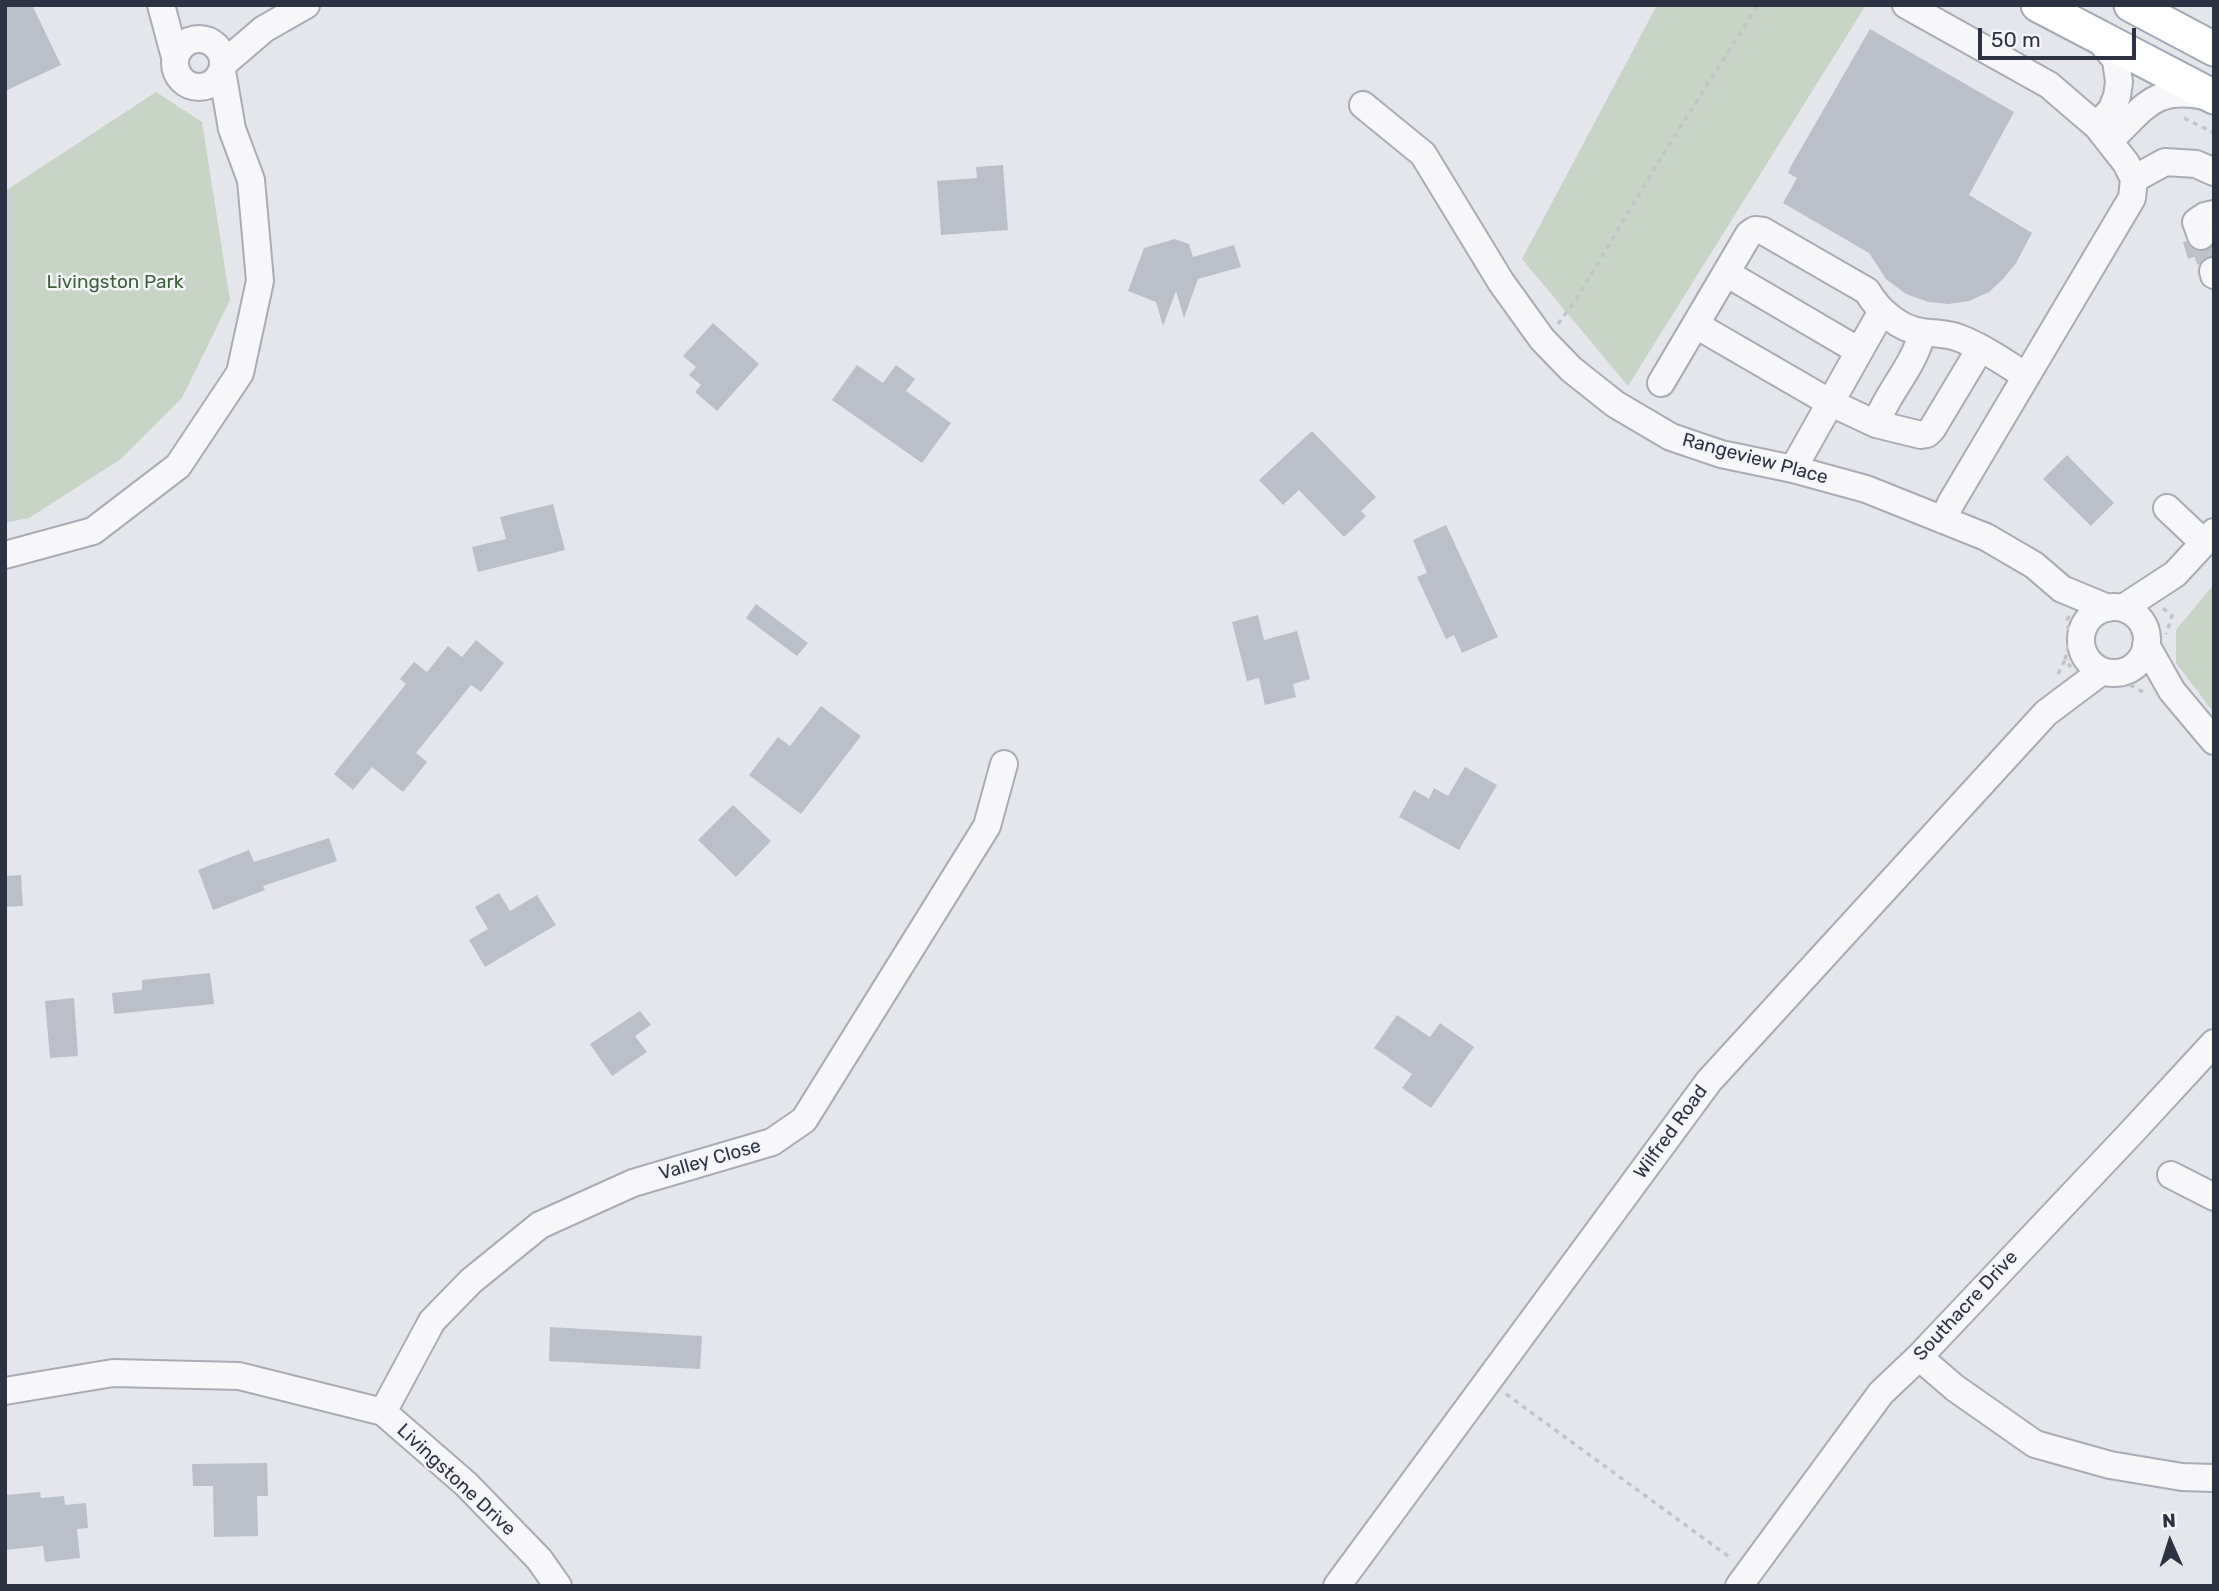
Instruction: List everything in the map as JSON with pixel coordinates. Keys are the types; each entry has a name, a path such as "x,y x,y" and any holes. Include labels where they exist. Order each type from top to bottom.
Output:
{"main road":[{"path":"2038,5 2214,98"},
{"path":"2131,5 2214,49"}],"street":[{"path":"161,5 175,57 175,68 180,79 232,129"},
{"path":"5,555 93,531 178,466 240,373 260,281 251,180 232,129 214,54 170,5"},
{"path":"214,54 306,5"},
{"path":"1906,5 2049,85 2103,133 2134,179 2132,198 1943,520"},
{"path":"2096,36 2116,60 2119,82 2117,96 2103,133"},
{"path":"175,57 180,47 188,41 214,54"},
{"path":"189,85 209,85 217,79 214,54"},
{"path":"2103,133 2159,96 2176,92 2214,98"},
{"name":"Rangeview Place","path":"1363,105 1423,154 1501,282 1542,339 1571,369 1615,404 1671,437 1721,454 1793,469 1866,489 1986,537 2034,565 2062,589 2115,608"},
{"path":"2134,179 2165,162 2196,164 2214,172"},
{"path":"1661,383 1749,234 1755,230 1763,231 1867,291 1877,308 1908,328 1962,339 2026,376"},
{"path":"1726,273 1859,351"},
{"path":"1793,469 1882,311"},
{"path":"1696,325 1829,402 1876,424 1921,435 1932,429 1980,349"},
{"path":"1876,424 1880,412 1919,345 1922,332"},
{"path":"2167,508 2209,538"},
{"name":"Wilfred Road","path":"2046,713 2091,616 2115,608 2175,574 2209,538"},
{"name":"Wilfred Road","path":"1336,1586 1709,1081 2046,713 2112,672 2138,663 2146,637 2175,574"},
{"name":"Rangeview Place","path":"2062,589 2081,640"},
{"path":"2115,608 2133,613 2172,691 2214,741"},
{"path":"2081,640 2085,658 2093,666 2172,691"},
{"name":"Valley Close","path":"383,1412 432,1321 471,1281 540,1225 633,1183 772,1142 804,1120 986,826 1004,764"},
{"name":"Southacre Drive","path":"1744,1579 1881,1393 1919,1357 2213,1047"},
{"path":"2171,1175 2214,1197"},
{"path":"1919,1357 1955,1388 2035,1444 2110,1465 2182,1477 2214,1478"},
{"name":"Livingstone Drive","path":"5,1391 113,1373 239,1376 383,1412 466,1484 539,1559 558,1586"}],"path":[{"path":"1542,339 1563,319 1577,298 1664,151 1758,5"},
{"path":"2181,116 2214,133"},
{"path":"1488,1380 1744,1579"}],"green space":[{"path":"1657,5 1866,5 1628,386 1522,259"},
{"name":"Livingston Park","path":"156,92 202,122 230,300 182,398 121,459 29,518 5,523 5,191"},
{"path":"2214,584 2214,713 2176,663 2176,630"}],"building":[{"path":"5,5 32,5 61,65 5,91"},
{"path":"1870,29 2014,112 1969,195 2032,233 2016,263 2003,279 1989,292 1969,301 1949,304 1928,302 1906,294 1886,279 1869,253 1783,203 1797,178 1788,173 1791,166"},
{"path":"1003,165 1008,230 941,235 937,181 977,178 976,167"},
{"path":"1175,239 1189,244 1193,257 1234,245 1241,267 1198,279 1184,318 1176,291 1163,326 1156,302 1128,291 1144,248"},
{"path":"2186,241 2191,248 2199,252 2207,251 2213,246 2214,256 2203,259 2199,265 2196,256 2188,259 2183,242"},
{"path":"713,323 759,364 717,411 695,392 701,385 689,375 696,367 683,356"},
{"path":"857,365 883,383 896,365 915,379 906,391 951,423 922,463 832,400"},
{"path":"1312,431 1376,497 1361,511 1366,516 1344,537 1299,490 1283,505 1259,480"},
{"path":"2067,455 2114,503 2091,526 2043,479"},
{"path":"553,504 565,550 478,572 472,547 506,539 500,517"},
{"path":"1446,525 1498,637 1462,653 1454,635 1446,639 1417,577 1427,573 1413,540"},
{"path":"756,604 808,643 797,656 746,618"},
{"path":"1258,615 1264,640 1297,631 1310,679 1293,684 1296,697 1265,705 1259,678 1247,681 1232,622"},
{"path":"476,640 504,663 481,692 471,685 416,753 427,762 403,792 372,767 353,790 334,774 406,684 400,679 414,662 427,672 448,646 462,657"},
{"path":"821,706 861,736 801,814 749,775 778,737 790,746"},
{"path":"1465,767 1497,785 1459,850 1399,817 1414,790 1429,799 1434,788 1448,796"},
{"path":"733,805 771,841 736,877 698,840"},
{"path":"329,838 337,861 263,886 265,890 213,910 198,870 249,850 254,862"},
{"path":"21,875 23,906 5,907 5,876"},
{"path":"499,893 510,911 537,895 556,925 485,967 469,940 488,929 475,907"},
{"path":"210,973 214,1004 114,1014 112,993 142,990 142,980"},
{"path":"74,998 78,1056 50,1058 45,1001"},
{"path":"640,1011 651,1025 635,1036 647,1052 612,1076 590,1044"},
{"path":"1397,1015 1430,1037 1440,1023 1474,1047 1431,1108 1402,1088 1412,1074 1374,1048"},
{"path":"550,1327 702,1336 700,1369 549,1361"},
{"path":"267,1463 268,1496 257,1496 258,1536 214,1537 213,1486 193,1486 192,1464"},
{"path":"40,1492 41,1498 64,1496 65,1505 86,1503 88,1528 77,1529 80,1558 45,1562 43,1546 5,1550 5,1495"}],"tunnel":[{"path":"2201,236 2213,271"}]}
